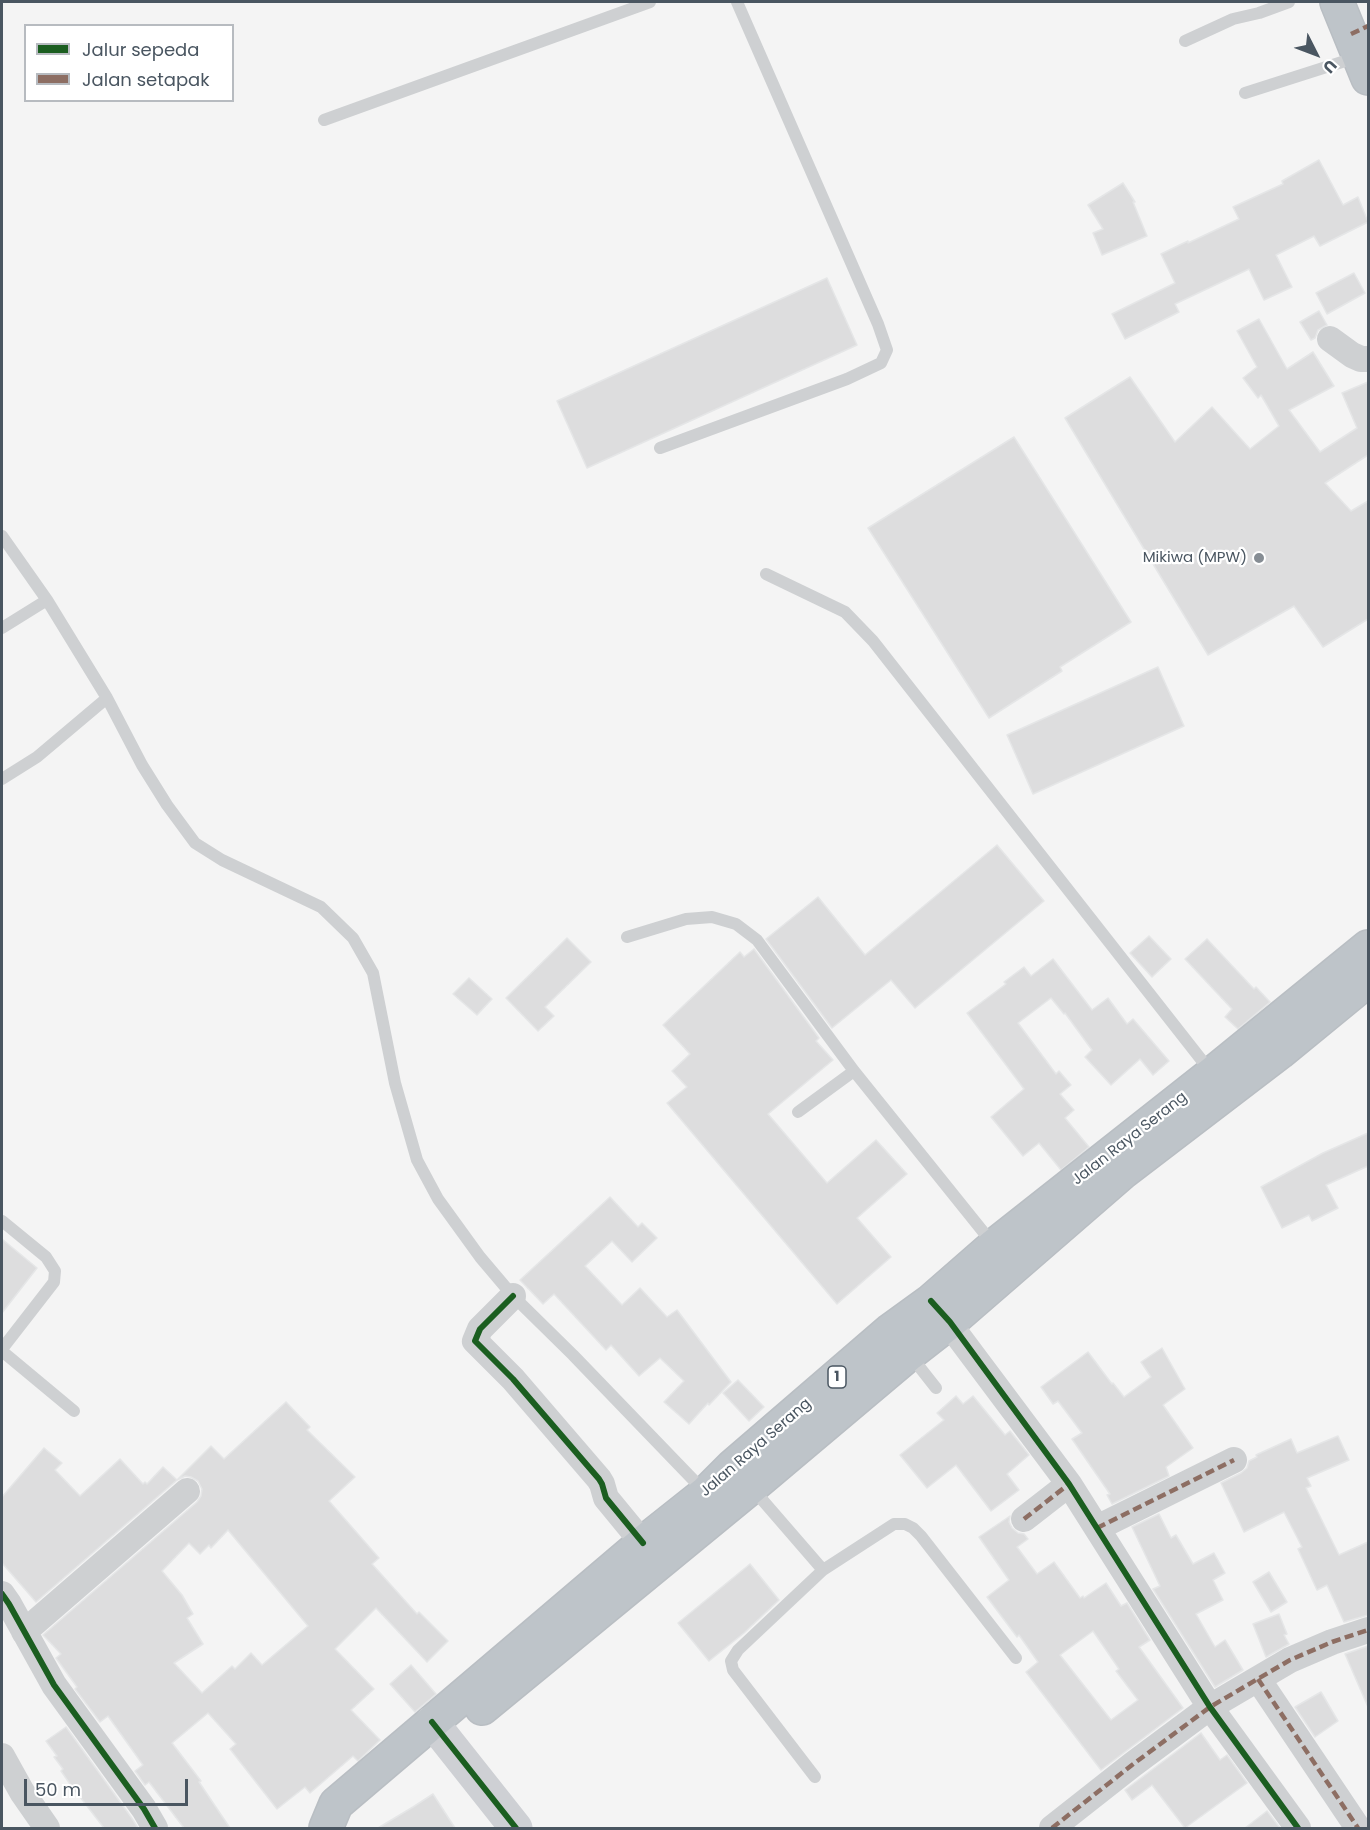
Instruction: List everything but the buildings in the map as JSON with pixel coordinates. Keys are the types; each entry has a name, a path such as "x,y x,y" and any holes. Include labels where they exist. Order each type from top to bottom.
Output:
{"highway":[{"path":"1337,2 1363,66"},
{"name":"Jalan Raya Serang","path":"327,1828 336,1804 439,1730 900,1342 1123,1172 1368,947"},
{"name":"Jalan Raya Serang","path":"941,1311 994,1246 1220,1083 1280,1052 1368,980"},
{"name":"Jalan Raya Serang","path":"439,1730 643,1543 706,1493 742,1477"}],"street":[{"path":"1330,339 1352,355 1368,359"},
{"path":"513,1296 480,1329 475,1341 513,1379 599,1479 606,1498 643,1543"},
{"path":"941,1311 1069,1484 1210,1707 1298,1828"},
{"path":"1097,1528 1234,1461"},
{"path":"1024,1519 1069,1484"},
{"path":"24,1632 187,1491"},
{"path":"2,1594 54,1685 144,1809 155,1828"},
{"path":"1052,1828 1210,1707 1290,1660 1368,1630"},
{"path":"1258,1679 1358,1828"},
{"path":"439,1730 516,1828"},
{"path":"2,1756 22,1792 47,1828"}],"lane":[{"path":"324,120 650,2"},
{"path":"660,448 847,379 881,363 887,350 878,324 737,2"},
{"path":"1185,41 1233,20 1289,2"},
{"path":"1245,93 1342,62 1363,66"},
{"path":"2,538 47,600 107,698 142,765 167,805 195,843 222,860 321,908 353,938 373,973 395,1083 417,1160 438,1199 480,1257 513,1296 706,1493"},
{"path":"766,573 845,612 873,641 1220,1083"},
{"path":"2,628 47,600"},
{"path":"2,779 37,757 107,698"},
{"path":"627,938 686,920 712,916 736,924 757,940 854,1071 994,1246"},
{"path":"798,1112 854,1071"},
{"path":"2,1221 46,1257 55,1271 54,1282 2,1350 75,1411"},
{"path":"900,1342 936,1388"},
{"path":"742,1477 823,1570"},
{"path":"816,1777 733,1671 732,1661 738,1650 823,1570 894,1524 904,1524 913,1528 921,1536 1016,1658"}],"marked path":[{"path":"1351,34 1368,26"},
{"path":"1097,1528 1234,1460"},
{"path":"1024,1519 1069,1484"},
{"path":"1052,1828 1210,1707 1290,1660 1368,1630"},
{"path":"1258,1679 1358,1828"}],"cycle path":[{"path":"513,1296 480,1329 475,1341 513,1379 599,1479 606,1498 643,1543"},
{"path":"931,1301 950,1322 1069,1484 1210,1707 1298,1828"},
{"path":"2,1594 54,1685 144,1809 155,1828"},
{"path":"432,1722 516,1828"}],"place":[{"name":"Mikiwa (MPW)","path":"1259,558"}]}
